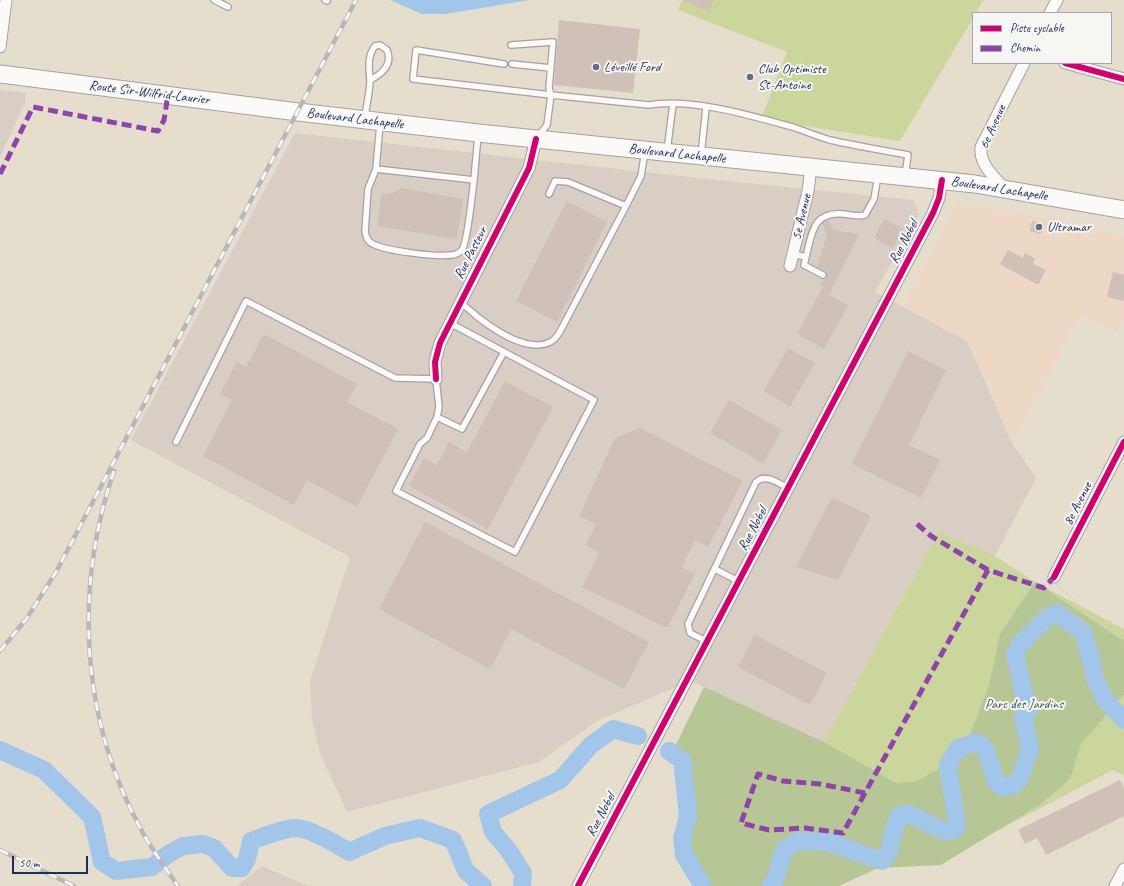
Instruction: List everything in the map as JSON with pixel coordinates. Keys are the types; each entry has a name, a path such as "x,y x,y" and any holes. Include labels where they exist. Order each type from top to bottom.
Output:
{"main road":[{"name":"Route Sir-Wilfrid-Laurier","path":"0,74 298,112"},
{"name":"Boulevard Lachapelle","path":"298,112 645,151 1003,187 1124,210"},
{"name":"Boulevard Lachapelle","path":"1055,197 1124,222"}],"street":[{"path":"0,47 6,0"},
{"path":"1051,12 1057,0"},
{"name":"6e Avenue","path":"1003,187 986,167 981,155 981,147 1023,64"},
{"path":"1069,64 1124,79"},
{"name":"Rue Pasteur","path":"436,380 435,356 459,303 529,168 536,139"},
{"name":"5e Avenue","path":"790,266 811,167"},
{"name":"Rue Nobel","path":"578,886 933,213 939,198 942,180"},
{"name":"8e Avenue","path":"1054,577 1124,442"},
{"path":"1114,886 1124,869"}],"lane":[{"path":"214,0 228,7"},
{"path":"511,45 553,42 549,88 551,95 547,124 536,139"},
{"path":"370,80 384,71 389,61 387,50 380,45 375,46 368,67 376,169 368,189 365,231 366,237 372,244 393,250 447,256 457,254 461,250 466,236 474,180 478,133"},
{"path":"504,64 416,50 413,79 649,105 662,103 706,108 796,128 830,140 908,155 905,176"},
{"path":"512,64 551,68"},
{"path":"666,153 673,104"},
{"path":"701,156 706,108"},
{"path":"459,303 467,307 480,319 525,344 536,345 550,342 558,335 626,206 640,176 645,151"},
{"path":"376,169 474,180"},
{"path":"823,275 804,265 813,229 819,220 833,214 865,215 874,199 878,174"},
{"path":"549,194 555,181 568,182 626,206"},
{"path":"793,254 806,257"},
{"path":"176,442 246,301 395,378 436,380 439,407 438,417 427,438 420,444 396,491 515,552 594,400 450,323"},
{"path":"438,417 462,429 504,352"},
{"path":"706,641 690,633 688,624 756,482 762,478 767,478 788,488"},
{"path":"715,569 738,581"}],"path":[{"path":"1054,577 1060,587 1098,624 1124,641"}],"shaded area":[{"path":"0,90 26,93 25,102 0,158"},
{"path":"295,133 708,179 913,200 919,214 875,292 967,341 1012,443 1036,478 995,556 939,531 824,742 690,681 597,721 539,762 347,812 320,753 312,720 310,681 350,557 131,440"},
{"path":"956,205 1002,209 1124,237 1124,317 1116,332 1080,314 1012,443 967,341 903,307"},
{"path":"262,866 308,886 237,886"}],"green space":[{"path":"682,0 983,0 977,12 972,12 972,20 900,141 761,119 787,52 678,10"},
{"name":"Parc des Jardins","path":"939,531 995,556 1035,582 1124,629 1124,776 1113,770 991,834 872,770 824,742"},
{"path":"1035,582 1124,641 1124,694 1081,744 1070,779 1039,805 941,865 878,868 839,886 701,886 688,859 686,826 692,812 674,749 704,687 824,742 896,783 916,782 945,765 971,732 989,686 1000,634"}],"water":[{"path":"390,0 530,0 446,14 422,14"}],"building":[{"path":"682,0 714,0 709,12"},
{"path":"559,20 640,29 633,93 554,85"},
{"path":"401,188 463,199 457,239 377,226 382,193 388,195"},
{"path":"567,201 607,222 557,322 516,301"},
{"path":"884,219 903,229 892,248 874,238"},
{"path":"828,220 834,230 859,234 829,295 848,305 824,349 797,334 823,287 820,285 827,277 826,272 817,267 827,235 822,223"},
{"path":"1032,221 1044,224 1041,234 1030,231"},
{"path":"1008,250 1023,258 1025,253 1035,259 1033,264 1046,270 1038,285 1000,264"},
{"path":"1113,272 1124,275 1124,301 1107,297"},
{"path":"264,334 357,384 347,402 398,429 357,507 307,480 294,505 203,456 232,400 220,394 237,362 246,367"},
{"path":"788,348 815,363 790,407 764,391"},
{"path":"908,351 946,370 909,445 940,460 921,498 852,464"},
{"path":"505,381 553,407 488,529 409,486 424,458 437,465 449,442 467,452"},
{"path":"729,400 782,430 763,463 710,433"},
{"path":"640,428 743,481 708,547 695,540 682,567 695,574 667,628 582,587 599,553 586,545 596,524 579,516 615,438"},
{"path":"832,497 871,516 838,580 796,567"},
{"path":"425,522 649,642 624,689 511,629 490,669 379,609"},
{"path":"755,635 827,673 810,705 738,667"},
{"path":"1120,780 1124,788 1124,816 1046,855 1037,838 1025,844 1018,830"}],"waterway":[{"path":"770,886 774,883 784,849 798,841 828,842 882,861 888,854 898,816 907,813 944,831 952,831 957,826 948,765 958,748 977,742 985,748 996,782 1002,787 1014,785 1020,778 1030,748 1023,718 1028,711 1015,655 1019,645 1048,617 1057,613 1084,633 1096,681 1105,700 1124,720"},
{"path":"522,886 523,873 509,851 493,832 488,814 560,780 591,745 613,729 638,736"},
{"path":"0,750 44,770 92,817 102,862 116,871 152,867 167,855 183,846 203,844 214,848 232,868 242,868 247,859 251,841 273,833 296,828 323,837 349,852 385,836 420,828 453,840 466,871 483,886"},
{"path":"669,751 682,760 688,816 682,839 684,855 703,886"}],"railway":[{"path":"0,651 27,618 56,572 356,0"},
{"path":"114,471 101,516 93,563 89,609 90,655 96,701 107,746 122,790 147,840 178,886"},
{"path":"0,850 74,886"}],"marked path":[{"path":"0,174 33,107 158,131 164,120 168,95"},
{"path":"917,524 931,536 988,570"},
{"path":"865,793 843,833 805,828 769,830 741,823 758,774 783,781 820,784 865,793 988,570 1044,588 1054,577"}],"cycle path":[{"path":"1069,64 1124,79"},
{"path":"436,379 435,362 440,343 529,168 536,139"},
{"path":"578,886 933,213 939,198 942,180"},
{"path":"1054,577 1124,442"}],"place":[{"name":"Léveillé Ford","path":"596,67"},
{"name":"Club Optimiste St-Antoine","path":"750,77"},
{"name":"Ultramar","path":"1039,227"}]}
